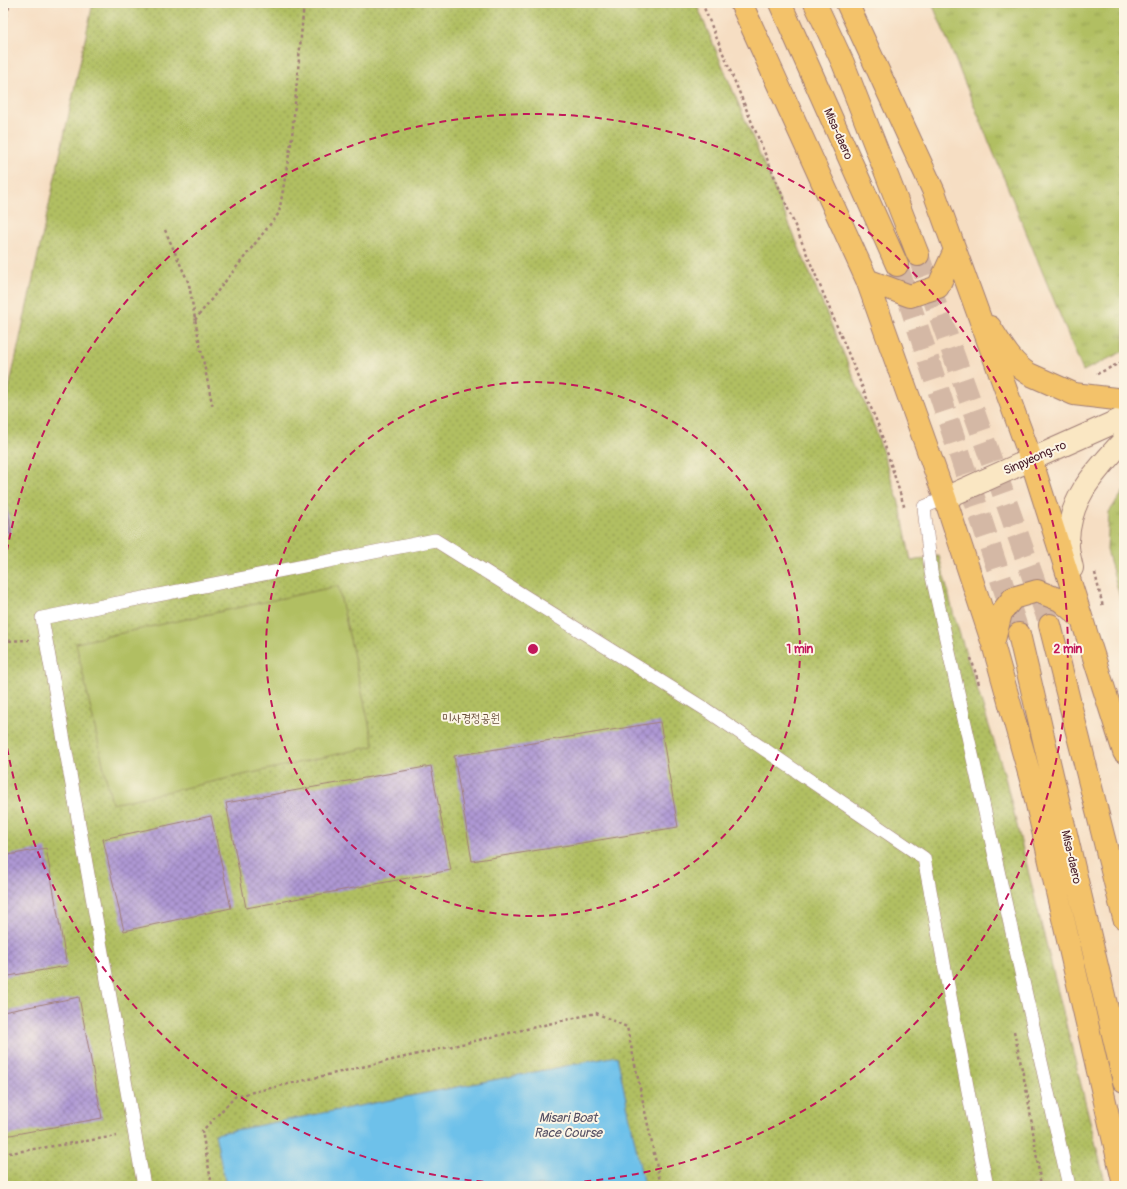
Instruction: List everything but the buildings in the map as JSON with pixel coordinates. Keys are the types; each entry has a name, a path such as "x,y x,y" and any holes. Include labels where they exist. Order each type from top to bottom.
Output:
{"main road":[{"path":"741,3 868,280 945,498 993,644 1033,787 1124,1185"},
{"name":"Misa-daero","path":"780,3 896,264"},
{"path":"814,3 843,63 918,255"},
{"path":"847,3 934,192 1031,459 1124,752"},
{"path":"868,280 910,296 938,287 955,250"},
{"path":"973,302 1008,354 1022,370 1074,394 1124,400"},
{"name":"Sinpyeong-ro","path":"945,498 1124,418"},
{"path":"1079,614 1068,541 1072,514 1076,501 1091,476 1124,440"},
{"path":"993,644 1001,613 1013,598 1037,591 1060,600 1079,614"},
{"path":"1050,625 1124,918"},
{"name":"Misa-daero","path":"1019,634 1124,1081"}],"lane":[{"path":"945,498 924,507 930,572 1069,1186"},
{"path":"144,1186 42,618 435,540 705,709 924,858 987,1186"}],"path":[{"path":"3,27 10,3"},
{"path":"195,320 279,213 292,137 304,3"},
{"path":"702,3 879,427 904,504"},
{"path":"165,230 189,284 213,408"},
{"path":"1092,376 1124,361"},
{"path":"1094,569 1105,614"},
{"path":"3,641 46,640"},
{"path":"212,1186 202,1131 236,1096 596,1013 627,1027 661,1186"},
{"path":"3,1154 135,1133"}],"green space":[{"name":"미사경정공원","path":"93,3 696,3 875,428 900,506 911,561 939,556 954,616 1004,773 1106,1186 3,1186 3,416"},
{"path":"932,3 1124,3 1124,351 1083,371"},
{"path":"1124,491 1124,612 1107,550 1109,512"},
{"path":"338,586 374,746 112,804 76,643"}],"water":[{"name":"Misari Boat Race Course","path":"617,1056 644,1186 226,1186 215,1134"}],"tunnel":[{"path":"918,255 1050,625"},
{"path":"897,265 1019,634"}]}
